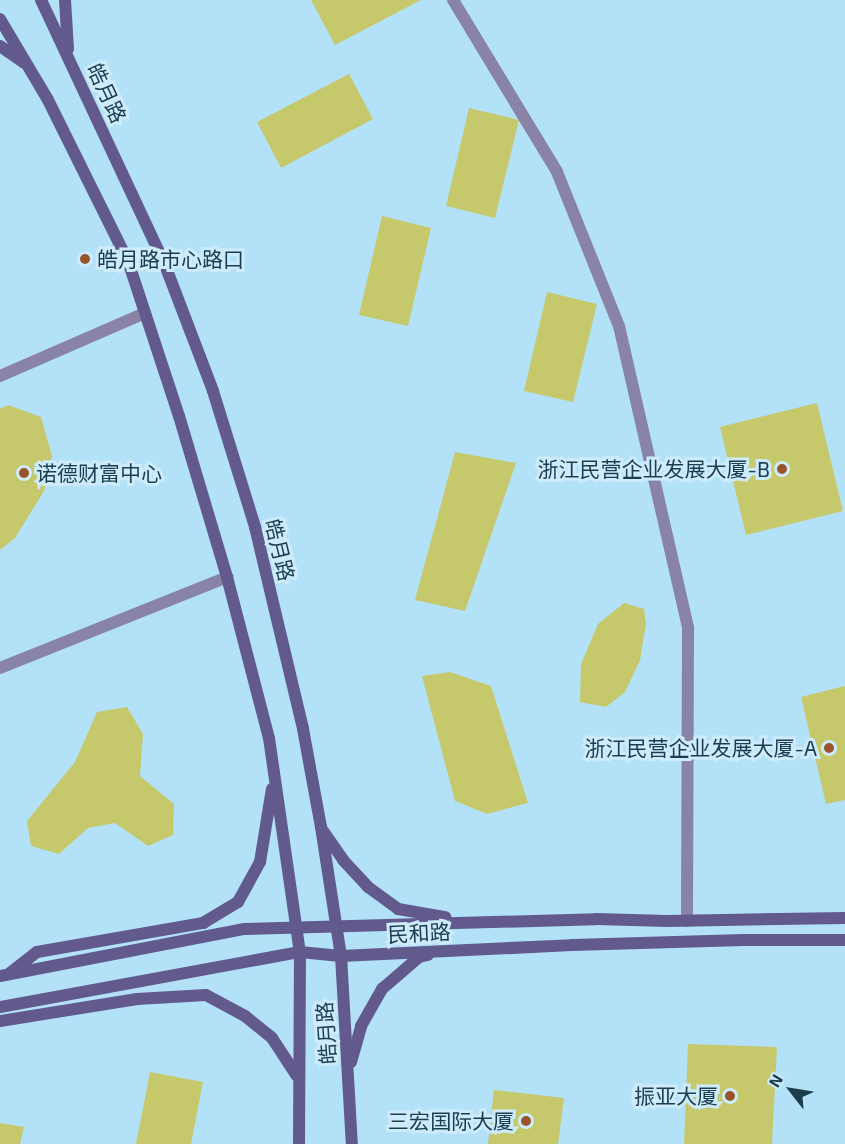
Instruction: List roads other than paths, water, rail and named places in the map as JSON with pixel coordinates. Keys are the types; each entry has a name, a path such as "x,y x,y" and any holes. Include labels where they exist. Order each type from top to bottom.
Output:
{"main road":[{"name":"皓月路","path":"41,0 68,53 165,265 213,391 255,527 303,729 321,827 341,956 352,1144"},
{"path":"65,0 68,53"},
{"name":"皓月路","path":"0,19 30,67 128,261 227,577 269,738 300,952 298,1144"},
{"path":"0,46 30,67"},
{"path":"3,975 37,952 203,923 238,902 260,861 274,778"},
{"path":"321,827 343,860 368,887 398,909 476,921"},
{"name":"民和路","path":"3,975 244,929 476,921 845,918"},
{"name":"民和路","path":"0,1007 300,952 341,956 744,940 845,940"},
{"path":"348,1072 361,1026 382,989 418,957 454,950"},
{"path":"0,1022 136,999 206,995 245,1016 272,1038 297,1076"}],"street":[{"path":"453,0 557,172 619,327 688,628 687,921"},
{"path":"0,376 145,313"},
{"path":"0,668 227,577"}],"place":[{"name":"皓月路市心路口","path":"85,259"},
{"name":"浙江民营企业发展大厦-B","path":"782,469"},
{"name":"诺德财富中心","path":"24,473"},
{"name":"浙江民营企业发展大厦-A","path":"829,748"},
{"name":"振亚大厦","path":"730,1096"},
{"name":"三宏国际大厦","path":"526,1121"}]}
